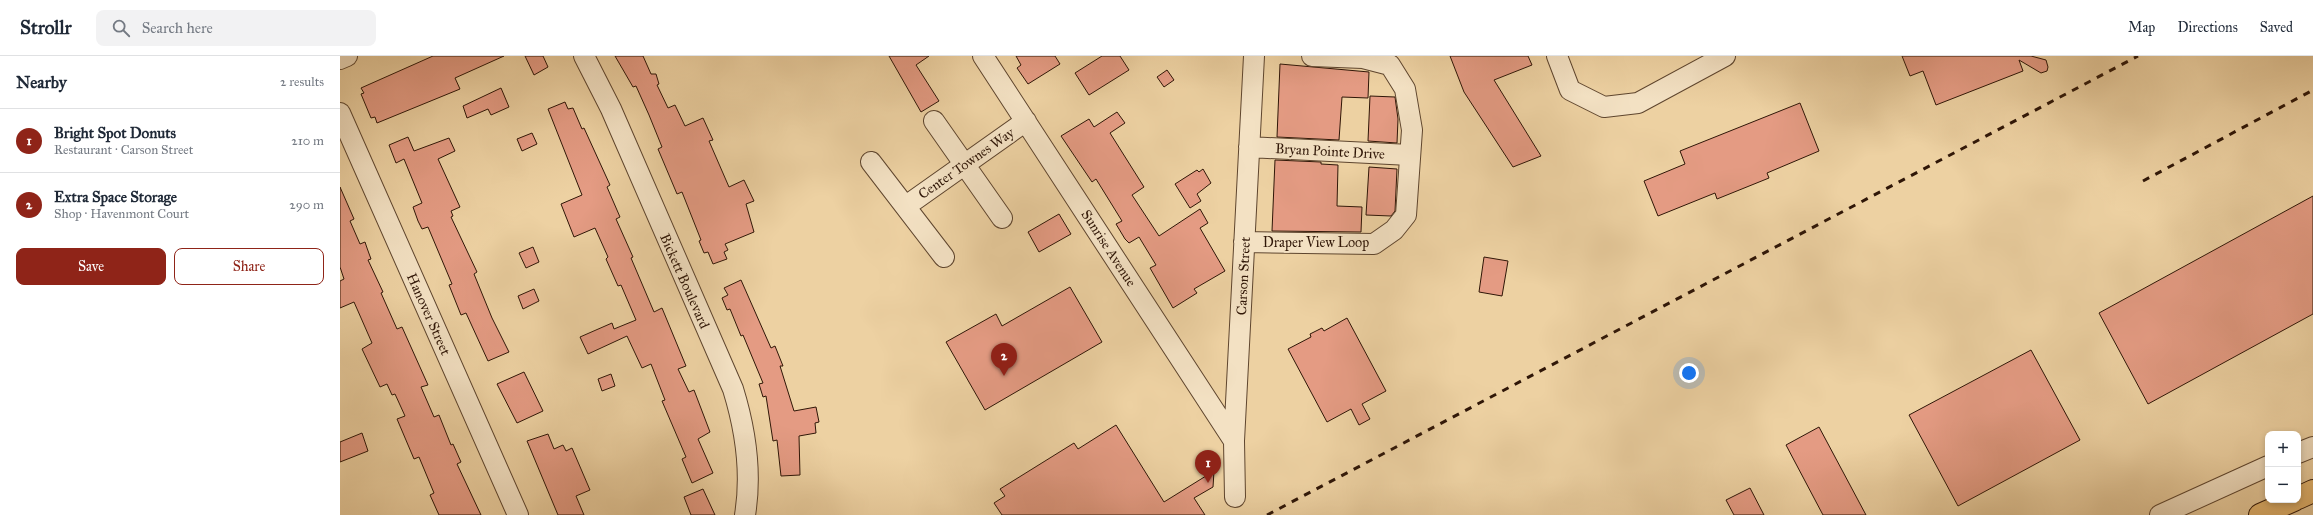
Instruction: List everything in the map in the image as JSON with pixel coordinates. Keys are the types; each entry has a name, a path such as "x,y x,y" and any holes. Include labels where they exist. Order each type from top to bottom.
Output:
{"main road":[{"path":"2301,497 2313,491"},
{"path":"2260,515 2287,503"}],"street":[{"path":"340,59 346,56"},
{"name":"Bickett Boulevard","path":"584,56 611,109 733,389 742,419 747,450 749,492 745,515"},
{"name":"Sunrise Avenue","path":"983,56 1234,441"},
{"name":"Carson Street","path":"1235,497 1234,441 1254,56"},
{"name":"Draper View Loop","path":"1244,242 1374,244 1394,230 1406,215 1412,130 1406,89 1390,65 1363,58 1312,56"},
{"path":"1557,56 1570,90 1604,107 1638,103 1725,56"},
{"name":"Hanover Street","path":"340,113 518,515"},
{"path":"934,121 1002,218"},
{"name":"Center Townes Way","path":"906,206 1026,121"},
{"name":"Bryan Pointe Drive","path":"1249,147 1410,155"},
{"path":"871,162 944,257"},
{"path":"2301,452 2313,446"},
{"path":"2160,515 2266,467"}],"building":[{"path":"433,56 504,56 455,78 460,89 377,123 375,117 371,118 361,94 364,93 361,88"},
{"path":"525,56 543,56 548,67 534,75"},
{"path":"615,56 643,56 651,74 656,74 659,84 657,85 668,108 675,105 685,126 703,118 713,140 709,141 729,187 744,180 754,201 746,204 754,232 725,244 728,250 724,252 727,259 713,264 708,252 704,253 699,241 701,240 682,192 677,194 658,149 662,147 636,86 633,87"},
{"path":"889,56 929,56 916,65 939,101 921,112"},
{"path":"1016,56 1055,56 1060,64 1028,84 1017,68 1021,65"},
{"path":"1102,56 1120,56 1129,70 1089,95 1075,73"},
{"path":"1450,56 1528,56 1532,65 1494,80 1541,156 1513,167 1464,92"},
{"path":"1902,56 2031,56 2046,60 2048,67 2047,71 2041,73 2019,60 2023,71 1936,105 1923,71 1910,76"},
{"path":"1280,64 1369,72 1368,98 1342,97 1339,140 1277,137"},
{"path":"1167,70 1174,80 1164,87 1157,77"},
{"path":"501,88 509,107 491,115 488,109 467,118 463,106"},
{"path":"1370,96 1395,97 1398,119 1397,143 1368,141"},
{"path":"565,102 568,109 573,108 582,129 584,128 610,185 607,187 620,217 616,219 633,257 631,258 654,312 662,308 686,366 678,369 689,392 694,390 710,432 698,439 713,473 692,483 682,459 686,457 662,401 665,400 651,364 642,368 627,336 588,354 580,337 612,323 614,329 636,320 621,285 618,286 606,259 608,257 595,228 574,237 561,204 582,195 548,109"},
{"path":"1800,103 1819,151 1767,173 1769,178 1717,199 1715,193 1658,216 1644,181 1685,164 1680,151"},
{"path":"1117,112 1125,123 1110,133 1144,187 1132,195 1159,236 1200,209 1208,223 1200,228 1225,271 1194,289 1197,293 1173,308 1150,268 1156,265 1139,237 1129,243 1125,239 1116,224 1122,221 1096,179 1092,182 1061,136 1089,119 1094,127"},
{"path":"532,133 537,144 522,151 517,139"},
{"path":"408,137 414,151 449,138 455,151 438,159 460,207 451,211 453,216 451,217 477,272 474,274 492,318 509,352 488,361 466,313 461,315 449,285 452,284 428,227 422,229 418,221 413,207 422,203 404,159 396,163 389,145"},
{"path":"1275,160 1321,162 1321,164 1338,165 1337,206 1362,207 1361,232 1272,231"},
{"path":"1369,167 1397,169 1395,211 1391,216 1366,215"},
{"path":"1203,169 1211,183 1197,194 1201,201 1190,208 1175,184 1197,170 1199,172"},
{"path":"340,187 354,219 350,221 360,244 365,242 371,259 368,260 383,292 381,293 397,329 402,327 428,385 421,387 434,417 439,415 451,445 453,444 461,462 457,464 481,515 439,515 430,495 434,493 419,457 414,459 397,419 405,416 395,394 392,395 387,384 380,387 362,349 372,343 354,302 340,308 340,281 344,279 340,267"},
{"path":"2313,196 2313,314 2148,404 2099,313"},
{"path":"1059,214 1071,234 1039,252 1028,232"},
{"path":"533,247 539,262 526,268 519,253"},
{"path":"1484,257 1508,261 1502,296 1479,292"},
{"path":"741,280 771,348 775,346 783,366 780,366 794,411 816,407 819,422 815,423 816,433 799,436 800,475 781,476 777,440 773,441 766,396 763,397 759,384 763,383 743,335 741,336 730,309 727,310 722,298 728,295 724,288"},
{"path":"1070,287 1102,342 985,410 946,342 996,314 1002,326"},
{"path":"534,289 539,301 523,309 518,296"},
{"path":"1347,318 1386,391 1362,404 1370,419 1359,425 1351,409 1327,422 1288,349 1311,337 1310,334 1322,328 1324,331"},
{"path":"2031,350 2080,440 1958,506 1909,415"},
{"path":"524,372 543,411 517,423 497,384"},
{"path":"611,374 615,386 602,391 598,379"},
{"path":"1116,425 1164,502 1214,471 1213,487 1194,498 1205,515 1002,515 994,503 1005,496 1000,489 1074,443 1078,449"},
{"path":"1819,427 1866,515 1823,515 1786,445"},
{"path":"362,433 368,451 340,462 340,442"},
{"path":"548,434 554,449 563,445 566,451 572,448 590,490 576,496 584,515 558,515 527,441"},
{"path":"1750,488 1764,515 1734,515 1726,500"},
{"path":"703,489 715,515 691,515 684,497"}],"railway":[{"path":"1267,515 2138,56"},
{"path":"2143,181 2313,90"}],"place":[{"name":"Extra Space Storage","path":"1004,376"},
{"name":"Bright Spot Donuts","path":"1208,483"}]}
